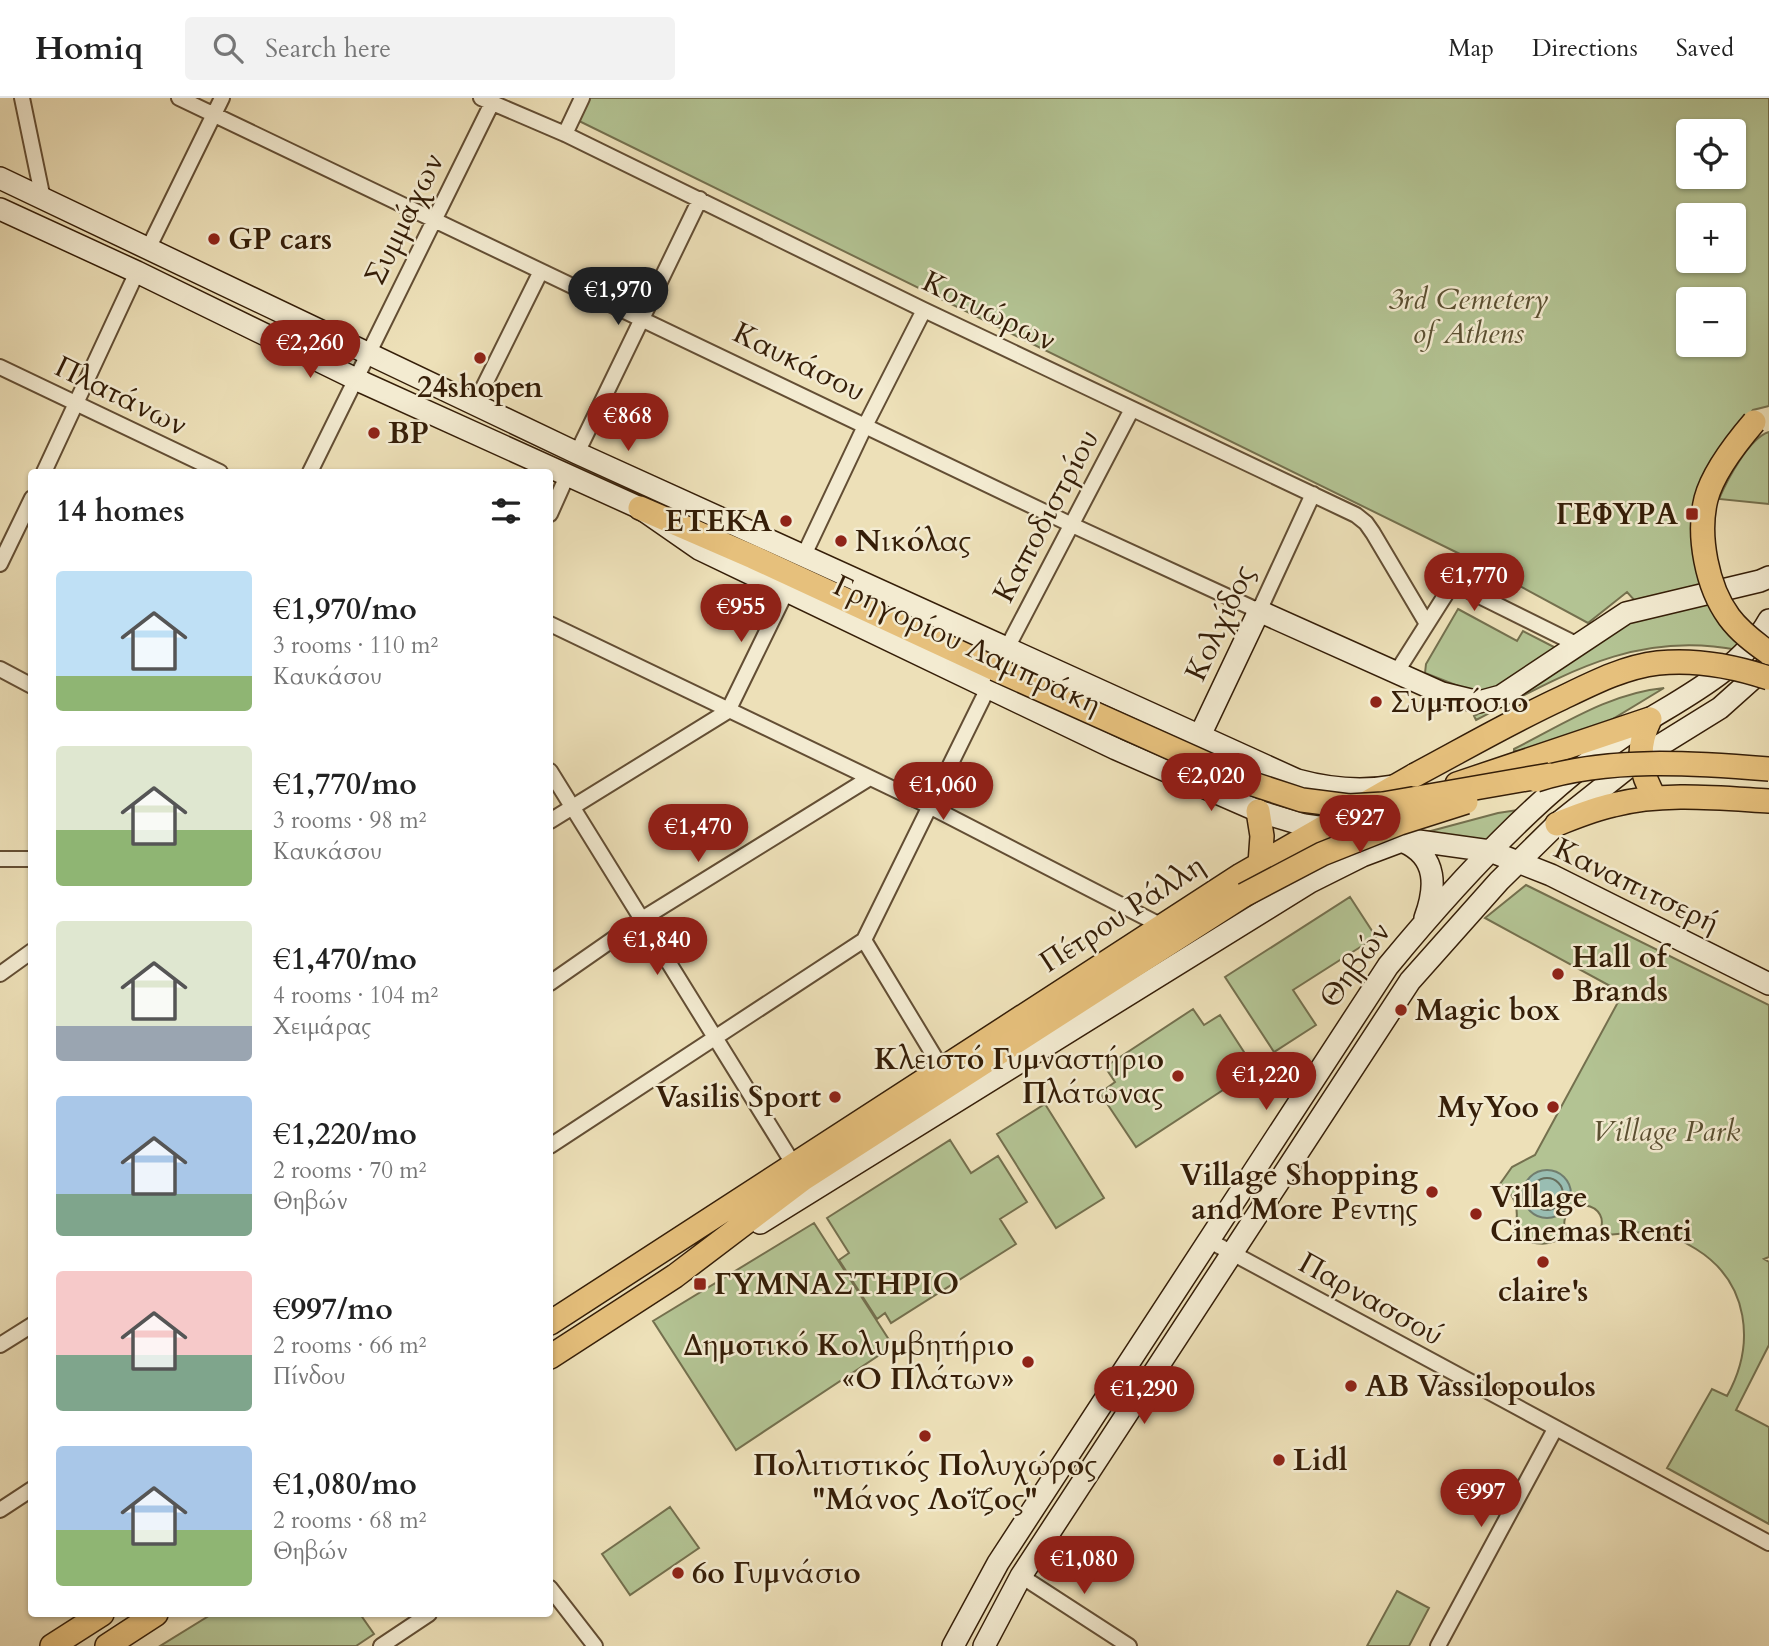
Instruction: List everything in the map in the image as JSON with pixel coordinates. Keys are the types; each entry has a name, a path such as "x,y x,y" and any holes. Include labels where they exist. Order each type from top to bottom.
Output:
{"main road":[{"name":"Γρηγορίου Λαμπράκη","path":"0,178 578,453 1297,780 1321,787 1372,790 1407,780"},
{"name":"Γρηγορίου Λαμπράκη","path":"0,209 552,469"},
{"path":"1761,420 1711,485 1706,500 1704,537 1711,577 1726,612 1740,629 1769,653"},
{"name":"Γρηγορίου Λαμπράκη","path":"553,469 640,508 683,541 786,593 991,678 1116,749 1258,811 1304,825 1402,841 1490,851 1517,862"},
{"path":"640,508 752,556 991,678 1277,793 1313,802 1349,806 1383,804 1550,775"},
{"name":"Καυκάσου","path":"1259,611 1455,698 1479,702 1491,701 1626,613 1769,577"},
{"name":"Κολχίδος","path":"1181,777 1259,611"},
{"name":"Θηβών","path":"953,1646 998,1563 1388,966 1424,922 1490,851 1537,806 1573,775 1650,719 1703,687 1750,645 1769,620"},
{"name":"Πέτρου Ράλλη","path":"553,1321 1260,864 1540,708 1588,685 1658,663 1699,662 1769,678"},
{"name":"Θηβών","path":"984,1646 1021,1576 1410,981 1517,862 1557,824 1641,757 1720,708 1769,664"},
{"path":"1650,719 1641,743 1641,757 1648,786 1655,798"},
{"path":"1325,828 1650,719"},
{"name":"Πέτρου Ράλλη","path":"675,1276 803,1179 1244,895 1322,854 1400,823 1550,775 1629,765 1769,769"},
{"path":"1557,824 1612,805 1655,798 1769,801"},
{"path":"1258,811 1262,832 1260,864"},
{"path":"1402,841 1422,853 1430,868 1431,905 1424,922"},
{"name":"Πέτρου Ράλλη","path":"553,1355 675,1276 1300,888 1334,869 1402,841"},
{"name":"Καναπιτσερή","path":"1517,862 1551,875 1769,984"},
{"path":"52,1646 97,1617"},
{"path":"107,1646 151,1617"}],"street":[{"path":"22,98 43,199"},
{"name":"Καυκάσου","path":"179,98 1072,525 1259,611"},
{"path":"148,249 222,98"},
{"path":"565,134 582,98"},
{"name":"Κοτυώρων","path":"486,101 565,134 923,310 1356,515 1366,523 1427,624"},
{"name":"Συμμάχων","path":"311,469 433,219 486,101"},
{"path":"578,453 700,199"},
{"path":"475,404 541,271"},
{"path":"45,469 137,272"},
{"path":"804,555 923,310"},
{"name":"Πλατάνων","path":"0,367 214,469"},
{"name":"Καποδιστρίου","path":"1007,648 1132,409"},
{"path":"553,507 567,476"},
{"name":"Κολχίδος","path":"1259,611 1313,494"},
{"path":"0,564 25,528"},
{"path":"1396,673 1453,583 1578,645"},
{"path":"553,819 729,711 786,593"},
{"path":"553,625 867,779 931,807 1162,926"},
{"path":"0,668 28,684"},
{"path":"553,1144 864,940 931,807 991,678"},
{"path":"553,776 794,1165"},
{"path":"553,981 642,919 867,779"},
{"path":"0,859 28,859"},
{"path":"864,940 942,1069"},
{"path":"0,974 28,954"},
{"name":"Παρνασσού","path":"1208,1240 1769,1543"},
{"path":"0,1345 28,1328"},
{"path":"1438,1646 1555,1429"},
{"path":"0,1510 28,1492"},
{"path":"1021,1576 1129,1646"},
{"path":"553,1592 595,1646"},
{"path":"382,1646 425,1617"}],"green space":[{"name":"3rd Cemetery of Athens","path":"586,98 1769,98 1769,406 1753,410 1719,455 1703,586 1636,602 1627,592 1588,623 1468,558 575,119"},
{"path":"1769,432 1769,504 1719,499 1746,451"},
{"path":"1709,599 1738,641 1738,650 1701,645 1633,651 1570,673 1476,720 1474,716 1542,680 1615,626"},
{"path":"1458,609 1517,641 1523,631 1554,647 1549,658 1490,690 1471,691 1425,673 1426,664"},
{"path":"1664,688 1601,726 1527,750 1514,751 1568,720 1605,703"},
{"path":"1524,809 1487,843 1427,832 1498,813"},
{"name":"Village Park","path":"1526,885 1769,1005 1769,1257 1764,1259 1769,1262 1769,1345 1736,1410 1769,1427 1769,1524 1667,1468 1712,1389 1727,1396 1742,1356 1744,1335 1737,1296 1714,1263 1692,1246 1665,1235 1637,1232 1597,1236 1602,1224 1600,1215 1594,1208 1585,1205 1576,1206 1569,1211 1565,1221 1566,1235 1553,1242 1533,1243 1513,1235 1517,1220 1516,1207 1511,1195 1500,1184 1512,1167 1535,1155 1623,993 1485,918"},
{"path":"1350,897 1376,937 1293,990 1316,1025 1274,1052 1225,977"},
{"name":"Κλειστό Γυμναστήριο Πλάτωνας","path":"1193,1009 1204,1025 1220,1015 1255,1069 1136,1147 1100,1093 1115,1082 1105,1067"},
{"path":"1045,1104 1104,1198 1056,1228 997,1134"},
{"path":"950,1140 971,1173 998,1156 1027,1202 1000,1219 1016,1244 891,1323 885,1313 877,1319 839,1260 849,1253 827,1218"},
{"path":"814,1223 893,1346 736,1450 653,1321"},
{"path":"670,1507 699,1548 630,1595 602,1554"},
{"path":"1397,1591 1429,1608 1409,1646 1367,1646"},
{"path":"207,1617 362,1617 374,1634 356,1646 160,1646"}],"water":[{"path":"1547,1170 1564,1177 1571,1194 1564,1211 1547,1218 1530,1211 1523,1194 1530,1177"}],"place":[{"name":"GP cars","path":"214,239"},
{"name":"24shopen","path":"480,358"},
{"name":"BP","path":"374,433"},
{"name":"ΓΕΦΥΡΑ","path":"1692,514"},
{"name":"ΕΤΕΚΑ","path":"786,521"},
{"name":"Νικόλας","path":"841,541"},
{"name":"Συμπόσιο","path":"1376,702"},
{"name":"Hall of Brands","path":"1558,974"},
{"name":"Magic box","path":"1401,1010"},
{"name":"Κλειστό Γυμναστήριο Πλάτωνας","path":"1178,1076"},
{"name":"Vasilis Sport","path":"835,1097"},
{"name":"MyYoo","path":"1553,1107"},
{"name":"Village Shopping and More Ρεντης","path":"1432,1192"},
{"name":"Village Cinemas Renti","path":"1476,1214"},
{"name":"claire's","path":"1543,1262"},
{"name":"ΓΥΜΝΑΣΤΗΡΙΟ","path":"700,1284"},
{"name":"Δημοτικό Κολυμβητήριο «Ο Πλάτων»","path":"1028,1362"},
{"name":"AB Vassilopoulos","path":"1351,1386"},
{"name":"Πολιτιστικός Πολυχώρος \"Μάνος Λοΐζος\"","path":"925,1436"},
{"name":"Lidl","path":"1279,1460"},
{"name":"6ο Γυμνάσιο","path":"678,1573"}]}
